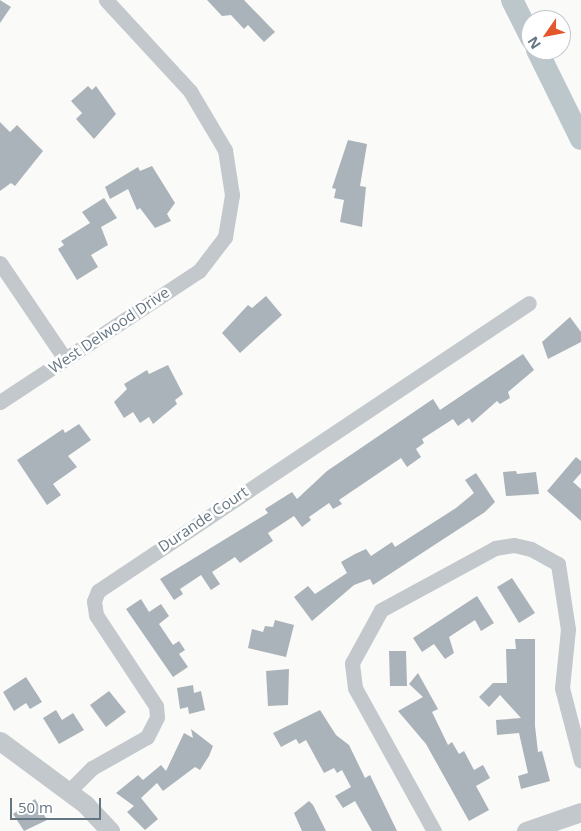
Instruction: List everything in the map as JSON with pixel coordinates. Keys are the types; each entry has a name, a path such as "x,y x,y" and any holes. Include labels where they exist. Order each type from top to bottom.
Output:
{"street":[{"name":"West Delwood Drive","path":"0,402 199,271 214,255 230,215 232,195 225,150 190,91 106,0"},
{"path":"0,263 65,359"},
{"name":"Durande Court","path":"69,791 92,768 147,737 157,717 156,706 96,615 94,602 98,590 529,304"},
{"path":"434,831 355,688 352,662 381,610 495,548 514,545 548,556 558,564 565,598 568,653 562,688 581,761"},
{"path":"0,741 69,791 110,831"},
{"path":"526,831 581,812"}],"building":[{"path":"0,0 11,7 0,23"},
{"path":"207,0 244,0 275,32 264,42 248,25 244,29 231,15 222,16"},
{"path":"88,86 92,90 96,86 116,114 94,139 76,119 82,113 71,101"},
{"path":"0,122 10,132 17,125 43,151 15,186 11,183 0,191"},
{"path":"348,140 367,144 360,186 366,187 362,227 340,222 344,200 334,198 336,189 332,188"},
{"path":"152,166 175,203 167,214 171,221 155,228 140,208 137,210 128,189 110,199 105,187 138,167 140,171"},
{"path":"104,198 117,218 101,227 108,245 91,255 98,267 77,280 58,249 64,245 61,241 90,223 82,212"},
{"path":"266,296 282,315 240,353 222,333 248,305 252,308"},
{"path":"570,317 581,332 581,342 548,359 542,342"},
{"path":"523,354 534,370 508,392 510,398 500,404 497,401 472,423 469,418 458,426 453,419 422,439 424,443 416,449 421,457 407,467 401,458 339,500 342,504 333,509 329,503 309,517 311,520 302,527 294,516 268,533 273,541 240,563 235,557 212,572 220,584 211,590 201,575 180,589 183,594 174,600 160,579 268,513 265,509 292,492 297,499 327,471 433,399 440,410"},
{"path":"168,365 183,394 175,400 177,404 153,424 149,417 140,423 133,412 124,418 114,402 127,389 124,384 147,370 149,374"},
{"path":"79,424 91,440 68,456 77,467 53,484 61,495 47,505 17,460 63,429 65,433"},
{"path":"576,457 581,461 581,473 573,482 581,489 581,521 547,491"},
{"path":"516,471 517,474 536,472 539,494 506,496 503,472"},
{"path":"476,473 495,502 485,512 373,585 370,579 354,585 312,621 294,597 308,586 315,594 347,573 341,562 355,554 366,549 371,556 392,542 395,547 456,508 474,493 465,480"},
{"path":"512,578 535,613 519,623 497,587"},
{"path":"477,596 494,623 481,631 475,620 449,637 454,653 445,659 434,644 422,652 413,638"},
{"path":"141,599 149,612 161,604 169,616 159,624 173,645 179,641 185,650 179,654 188,667 173,677 126,609"},
{"path":"275,620 294,625 286,657 248,648 252,629 263,632 265,626 273,627"},
{"path":"515,639 535,639 535,726 538,752 542,751 550,781 521,789 518,776 528,773 519,733 497,735 496,720 521,718 500,695 489,707 479,697 493,683 507,683 506,649 516,649"},
{"path":"389,651 406,651 407,686 390,686"},
{"path":"289,669 288,705 268,706 266,671"},
{"path":"418,673 438,709 432,712 448,745 452,742 459,754 464,751 474,770 483,765 490,778 476,786 489,810 469,821 426,744 398,711 423,697 409,684"},
{"path":"26,677 42,702 30,709 26,703 14,711 3,692"},
{"path":"193,685 194,693 201,691 205,710 189,714 188,707 180,709 177,688"},
{"path":"109,691 126,712 106,727 90,705"},
{"path":"56,710 62,720 73,713 84,730 59,744 43,718"},
{"path":"320,710 336,735 349,745 365,778 370,775 397,831 372,831 355,801 343,808 335,796 351,787 342,770 337,773 334,768 324,773 306,740 299,744 296,739 281,747 273,733"},
{"path":"191,729 213,746 209,756 200,770 195,767 163,791 157,783 141,798 158,819 145,830 127,812 134,806 116,793 138,775 143,780 161,765 166,771 184,733 193,738"},
{"path":"35,799 47,820 24,831 13,814"},
{"path":"309,801 313,805 326,831 302,831 294,813"}],"waterway":[{"path":"512,0 521,18"},
{"path":"542,60 581,139"}]}
